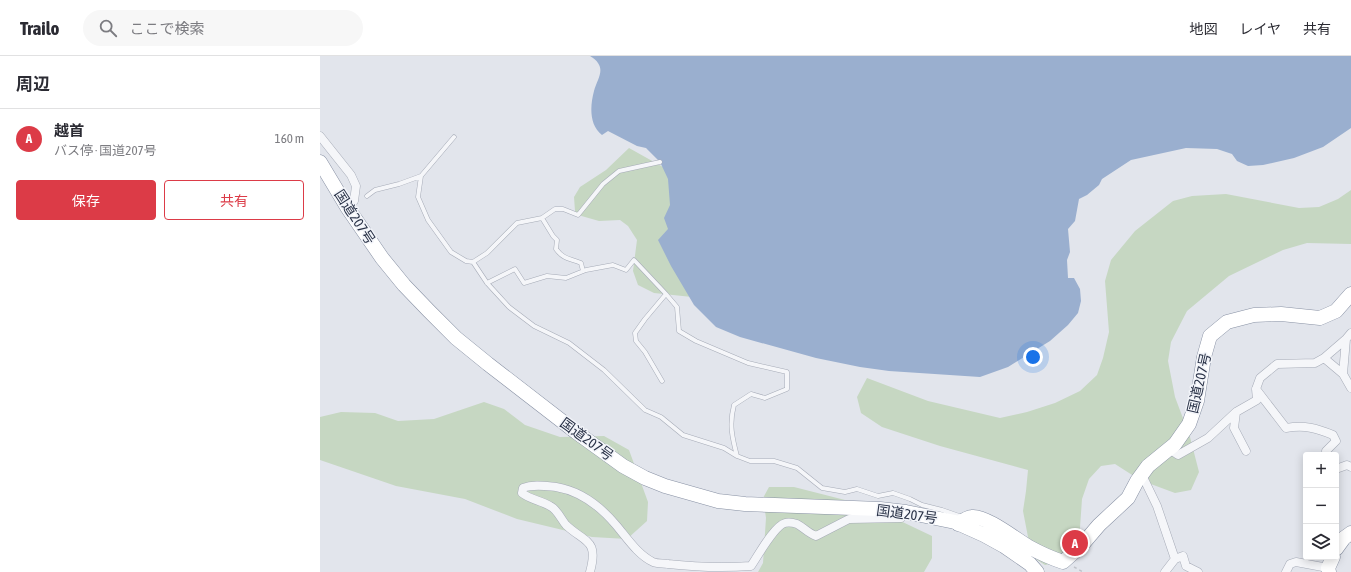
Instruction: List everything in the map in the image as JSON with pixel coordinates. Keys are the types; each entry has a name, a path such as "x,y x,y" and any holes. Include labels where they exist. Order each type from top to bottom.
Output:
{"highway":[{"name":"国道207号","path":"320,162 347,207 382,258 419,301 456,338 488,364 576,432 623,466 665,486 718,501 745,504 880,509 963,521 1004,546 1030,564 1037,572"},
{"name":"国道207号","path":"963,521 971,516 978,517 1008,532 1028,546 1048,557 1063,562 1082,546 1100,525 1128,498 1148,466 1175,444 1188,424 1197,401 1204,357 1210,336 1227,322 1254,315 1281,314 1320,318 1336,310 1351,294"},
{"path":"1339,545 1344,538 1351,533"}],"street":[{"path":"320,136 351,175 356,186 354,201 347,207"},
{"path":"1169,449 1178,455 1208,438 1236,412 1257,400 1256,388 1260,378 1277,364 1315,363 1324,358 1348,336"},
{"path":"1343,374 1348,336"},
{"path":"1324,358 1343,374 1351,388"},
{"path":"1256,388 1286,428 1300,426 1319,429 1333,435 1336,441 1326,452"},
{"path":"1236,412 1234,428 1246,451"},
{"path":"1339,468 1347,465 1351,467"},
{"path":"1142,475 1157,506 1175,560"},
{"path":"590,572 593,551 584,538 566,525 552,506 530,499 522,493 523,488 529,486 549,486 569,489 582,495 599,508 615,524 633,546 654,562 679,565 751,566 776,528 784,523 798,525 816,536 849,519 901,518 906,512"},
{"path":"1165,572 1175,560 1183,556 1186,566 1198,572"},
{"path":"1286,572 1290,564 1296,562 1330,566"}],"lane":[{"path":"366,196 375,190 399,184 421,176 454,137"},
{"path":"421,176 418,197 428,220 451,252 466,261 473,262 486,253 517,224 542,218 555,209 578,215 603,184 619,171 660,162"},
{"path":"542,218 557,240 556,249 559,254 566,259 581,263 583,271"},
{"path":"487,283 514,269 524,283 547,276 566,278 583,271 613,265 626,270 634,260 677,307 679,331 696,341 748,363 786,372 787,390 765,398 751,394 734,405 731,415 732,436 737,456"},
{"path":"473,262 487,283 515,312 534,326 569,343 604,370 645,410 660,417 683,435 724,448 737,456 750,461 774,461 797,468 822,488 845,492 857,489 878,496 893,493 922,505 942,510 963,521"},
{"path":"662,381 645,352 636,342 635,333 666,294"}],"green space":[{"path":"629,148 663,167 682,197 692,297 654,293 638,285 633,271 637,240 628,226 620,220 599,221 578,215 575,211 574,197 580,187 606,170"},
{"path":"1351,190 1351,244 1307,243 1283,250 1229,276 1187,311 1171,342 1168,361 1175,397 1190,437 1199,472 1191,490 1175,493 1140,480 1115,464 1101,466 1089,479 1082,499 1079,542 1063,561 1045,565 1034,558 1023,511 1028,470 940,446 882,427 861,413 857,397 867,378 928,401 1000,418 1027,412 1055,403 1080,391 1097,375 1103,358 1109,332 1105,281 1111,260 1135,231 1173,201 1192,196 1226,194 1299,208 1319,207 1338,199"},
{"path":"484,402 504,409 525,425 560,437 604,436 629,450 648,502 647,521 627,539 592,537 517,519 465,499 396,486 320,460 320,417 341,412 375,413 398,421 434,419"},
{"path":"769,487 794,487 845,500 892,517 932,536 932,558 924,572 758,572 763,563 766,518 763,498"}],"water":[{"path":"590,56 1351,56 1351,128 1323,147 1294,158 1263,165 1248,166 1237,161 1232,154 1217,149 1186,148 1131,160 1102,179 1099,185 1087,195 1079,199 1075,221 1068,229 1070,252 1067,260 1068,278 1074,278 1080,289 1081,301 1078,313 1068,325 1050,341 1008,367 980,377 889,371 816,358 740,337 716,327 694,305 671,266 658,240 668,229 664,218 670,205 668,179 660,162 646,148 637,146 608,131 602,135 598,131 593,121 591,109 600,68 596,60"}],"place":[{"name":"越首","path":"1075,543"}]}
